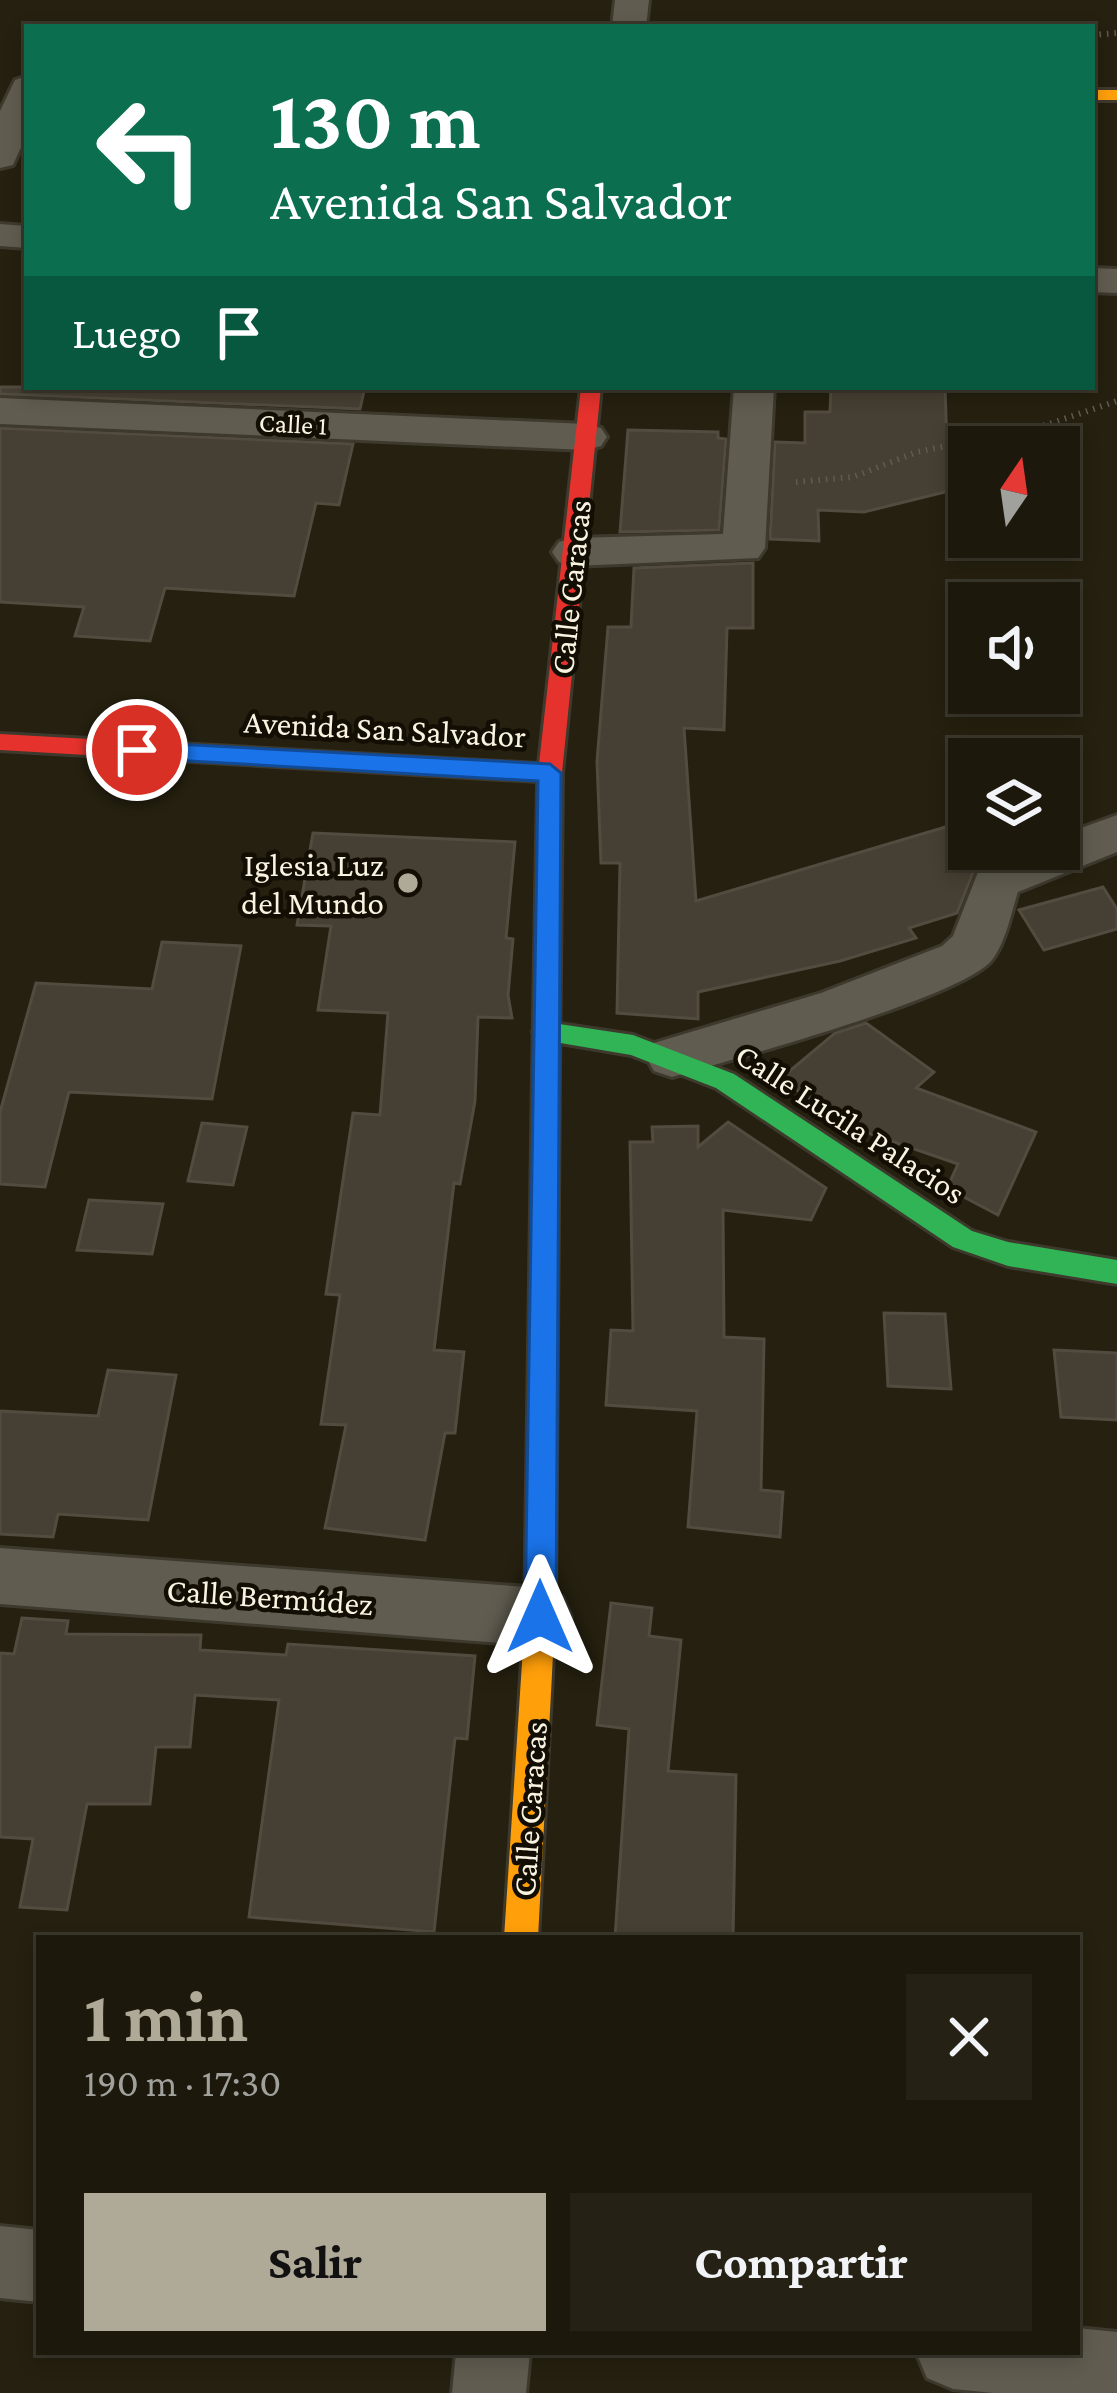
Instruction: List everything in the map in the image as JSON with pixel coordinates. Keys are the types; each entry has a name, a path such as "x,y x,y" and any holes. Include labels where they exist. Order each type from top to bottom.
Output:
{"street":[{"path":"0,157 24,91"},
{"name":"Calle Caracas","path":"520,1935 540,1617 550,773 592,390"},
{"path":"574,552 743,548 754,390"},
{"name":"Calle 1","path":"0,410 586,437"},
{"name":"Avenida San Salvador","path":"0,742 550,773"},
{"path":"672,1057 833,1009 960,960 975,946 997,880 1117,833"},
{"name":"Calle Lucila Palacios","path":"546,1032 633,1045 725,1081 963,1239 1009,1254 1117,1272"},
{"name":"Calle Bermúdez","path":"0,1576 540,1617"},
{"path":"0,2263 36,2266"},
{"path":"490,2393 494,2355"},
{"path":"982,2355 1117,2369"}],"path":[{"path":"747,481 838,480 917,452 1046,425 1117,401"}],"building":[{"path":"0,387 364,390 360,409 0,394"},
{"path":"831,390 945,390 948,491 864,512 818,510 819,541 770,539 775,442 805,443 805,412 830,412"},
{"path":"0,428 353,444 339,505 316,503 294,596 165,588 150,641 75,636 84,607 0,602"},
{"path":"628,430 718,432 718,438 726,439 719,530 620,532"},
{"path":"753,563 753,628 727,628 724,730 684,728 696,901 948,826 948,870 974,870 957,913 909,928 916,938 840,961 698,992 698,1019 617,1013 620,863 601,863 597,761 608,627 631,627 634,568"},
{"path":"313,833 515,842 506,938 513,939 508,995 512,1018 478,1017 475,1101 460,1184 454,1183 434,1350 464,1352 455,1433 445,1433 425,1540 325,1528 346,1425 321,1424 340,1295 326,1294 353,1113 380,1115 388,1013 318,1010 331,926 297,925"},
{"path":"1103,887 1117,909 1117,929 1044,950 1019,910"},
{"path":"162,942 241,946 212,1099 69,1092 45,1187 0,1184 0,1112 36,983 152,989"},
{"path":"866,1023 934,1072 916,1088 1036,1132 998,1215 947,1188 958,1164 856,1129 780,1079 835,1033"},
{"path":"728,1122 826,1188 811,1220 723,1210 724,1337 764,1339 761,1490 783,1492 780,1537 688,1527 697,1411 606,1405 611,1330 633,1331 630,1142 653,1142 652,1127 698,1126 698,1147"},
{"path":"202,1123 247,1127 233,1185 188,1181"},
{"path":"89,1200 163,1204 152,1254 77,1250"},
{"path":"884,1313 945,1314 951,1389 888,1386"},
{"path":"1054,1350 1117,1353 1117,1420 1061,1417"},
{"path":"108,1370 176,1375 148,1520 58,1514 53,1537 0,1534 0,1411 98,1416"},
{"path":"611,1603 652,1608 649,1636 681,1640 668,1771 736,1775 733,1935 615,1935 629,1729 597,1725"},
{"path":"22,1618 68,1621 66,1634 201,1635 200,1650 286,1655 288,1644 475,1656 467,1739 455,1738 434,1932 249,1917 279,1700 195,1695 190,1747 156,1747 150,1804 87,1804 67,1910 20,1907 33,1839 0,1837 0,1653 14,1654"}],"traffic: fast":[{"path":"546,1032 633,1045 725,1081 963,1239 1008,1254 1117,1272"}],"traffic: slow":[{"path":"1095,95 1117,95"},
{"path":"521,1935 540,1617 546,1073"}],"traffic: jam":[{"path":"546,1073 550,773 591,390"},
{"path":"0,742 550,773"}],"place":[{"name":"Iglesia Luz del Mundo","path":"408,883"}],"route":[{"path":"137,750 550,773 540,1617"}]}
